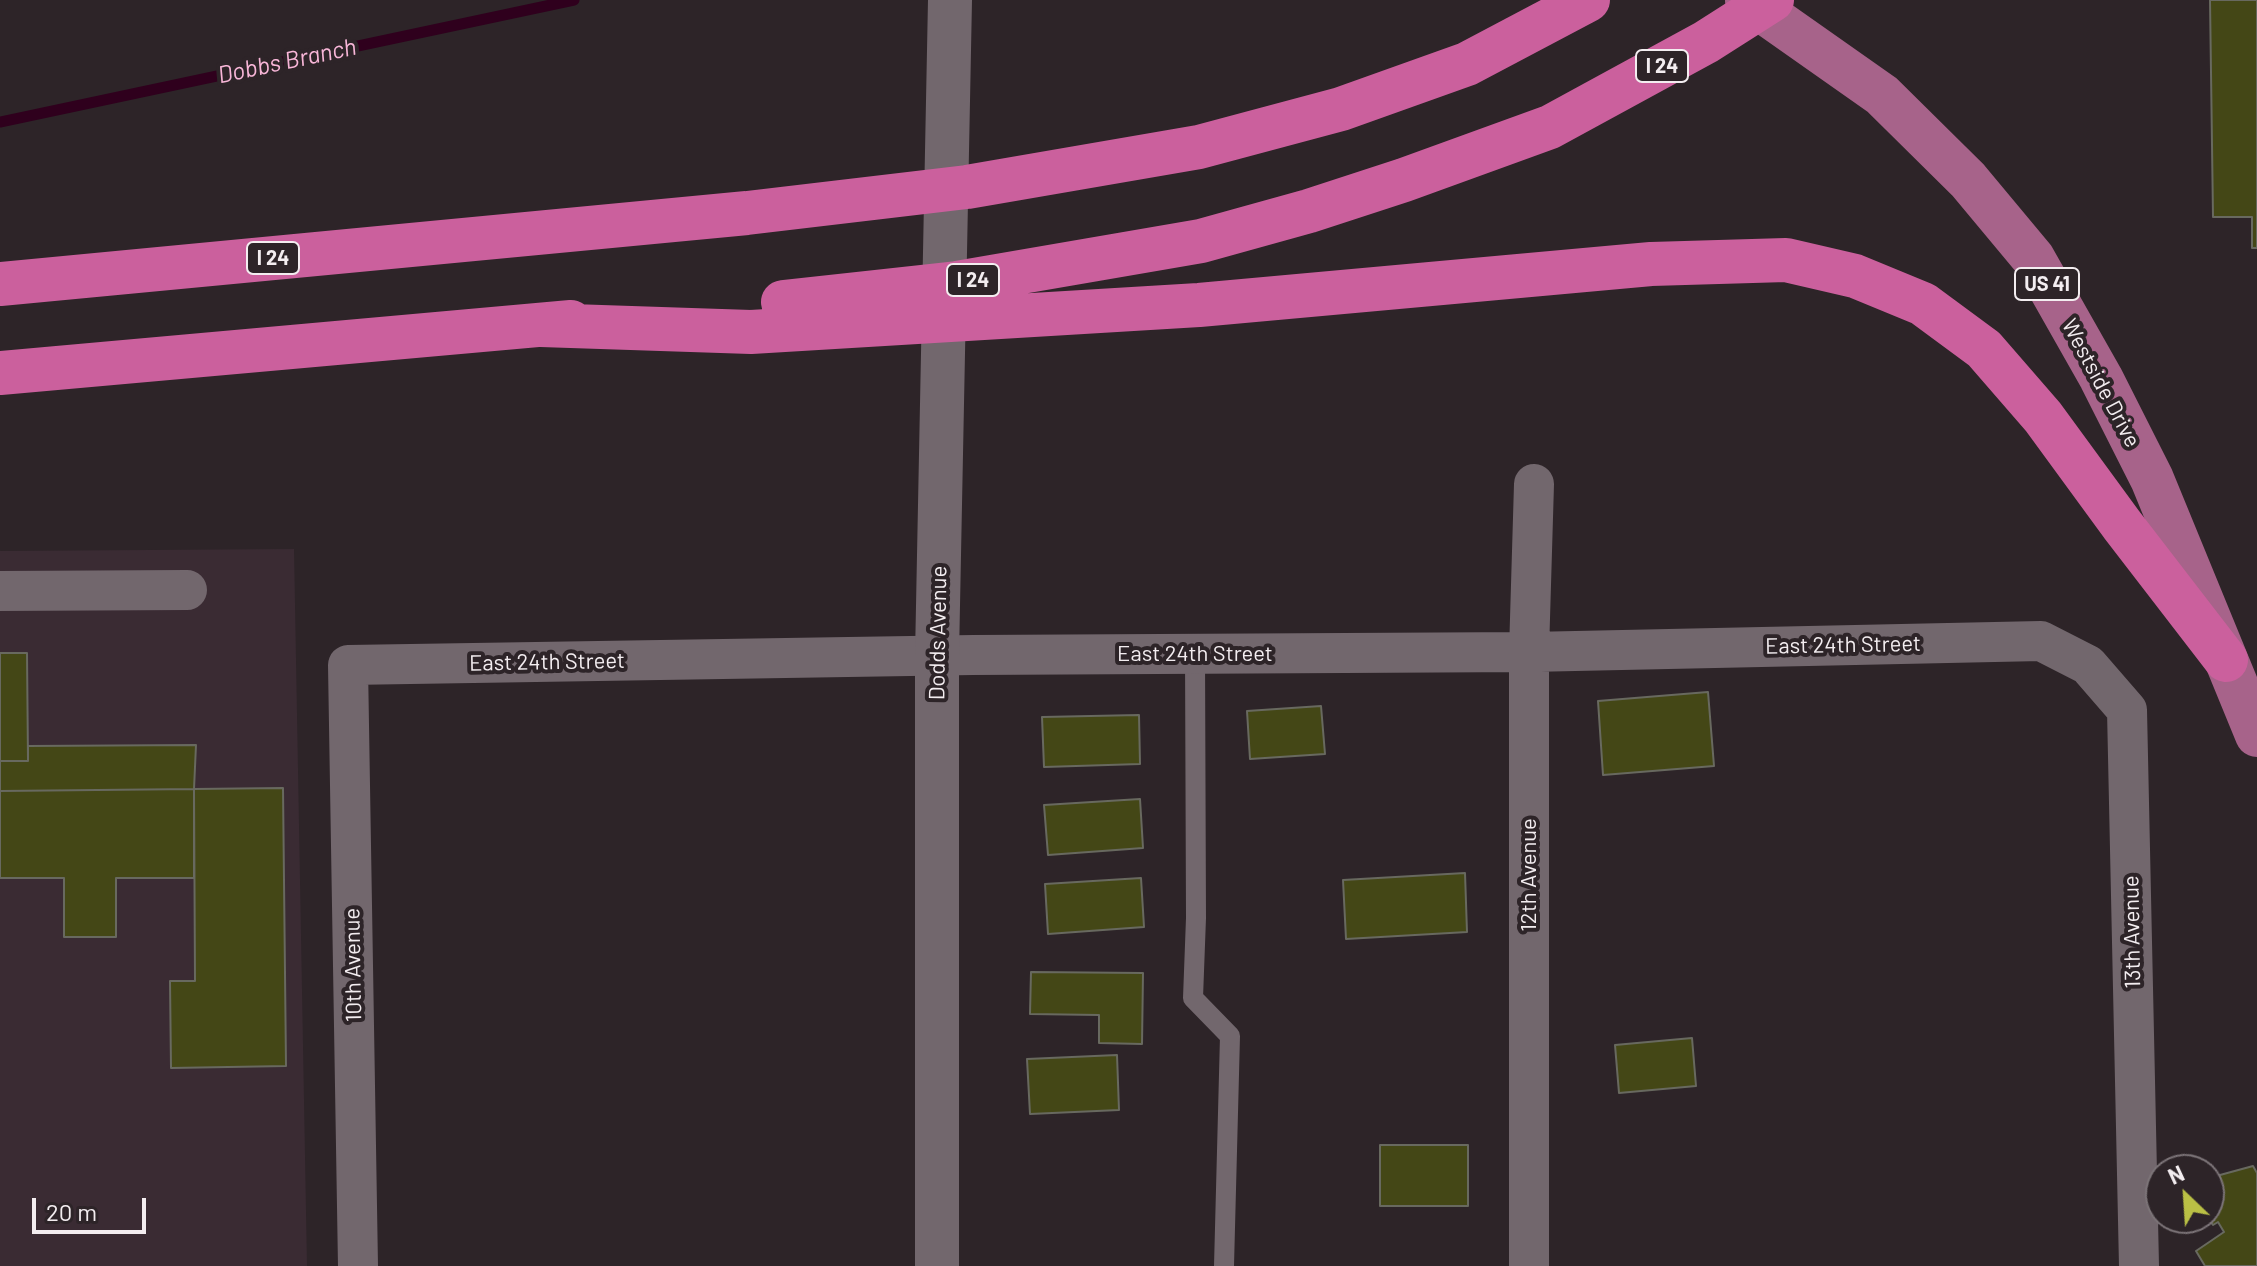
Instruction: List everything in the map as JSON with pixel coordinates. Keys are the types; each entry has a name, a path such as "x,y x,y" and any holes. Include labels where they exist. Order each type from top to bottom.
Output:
{"highway":[{"name":"I 24","path":"0,284 747,213 967,187 1199,147 1341,109 1467,64 1588,0"},
{"name":"I 24","path":"748,320 1201,241 1309,211 1391,185 1550,127 1706,42 1772,0"},
{"path":"0,373 541,325 1199,305 1651,264 1786,260 1855,276 1923,304 1984,349 2043,417 2226,660"}],"main road":[{"name":"Westside Drive","path":"1747,0 1882,95 1968,180 2033,258 2101,378 2152,479 2257,735"}],"street":[{"name":"Dodds Avenue","path":"937,1266 937,656 950,0"},
{"name":"12th Avenue","path":"1529,1266 1529,652 1534,484"},
{"path":"0,591 187,590"},
{"name":"East 24th Street","path":"348,665 937,656 1529,652 2041,641"},
{"name":"13th Avenue","path":"2041,641 2088,665 2127,710 2139,1266"},
{"name":"10th Avenue","path":"348,665 358,1266"}],"lane":[{"path":"1195,654 1196,918 1193,998 1230,1036 1224,1266"}],"shaded area":[{"path":"294,549 307,1266 0,1266 0,551"}],"building":[{"path":"2210,0 2257,0 2257,248 2252,248 2252,217 2213,217"},
{"path":"0,653 27,653 28,761 0,761"},
{"path":"1708,692 1714,766 1603,775 1598,701"},
{"path":"1321,706 1325,754 1250,759 1247,711"},
{"path":"1139,715 1140,764 1044,767 1042,717"},
{"path":"196,745 194,789 0,791 0,761 28,761 28,746"},
{"path":"283,788 286,1066 171,1068 170,981 195,981 194,789"},
{"path":"194,789 194,878 116,878 116,937 64,937 64,878 0,878 0,791"},
{"path":"1140,799 1143,848 1048,855 1044,805"},
{"path":"1465,873 1467,932 1346,939 1343,880"},
{"path":"1141,878 1144,927 1048,934 1045,884"},
{"path":"1031,972 1143,973 1142,1044 1099,1043 1099,1015 1030,1014"},
{"path":"1692,1038 1696,1086 1619,1093 1615,1045"},
{"path":"1117,1055 1119,1110 1030,1114 1027,1059"},
{"path":"1380,1145 1468,1145 1468,1206 1380,1206"},
{"path":"2253,1166 2257,1173 2257,1266 2205,1266 2196,1251 2225,1234 2225,1174"}],"waterway":[{"name":"Dobbs Branch","path":"0,122 574,0"}]}
